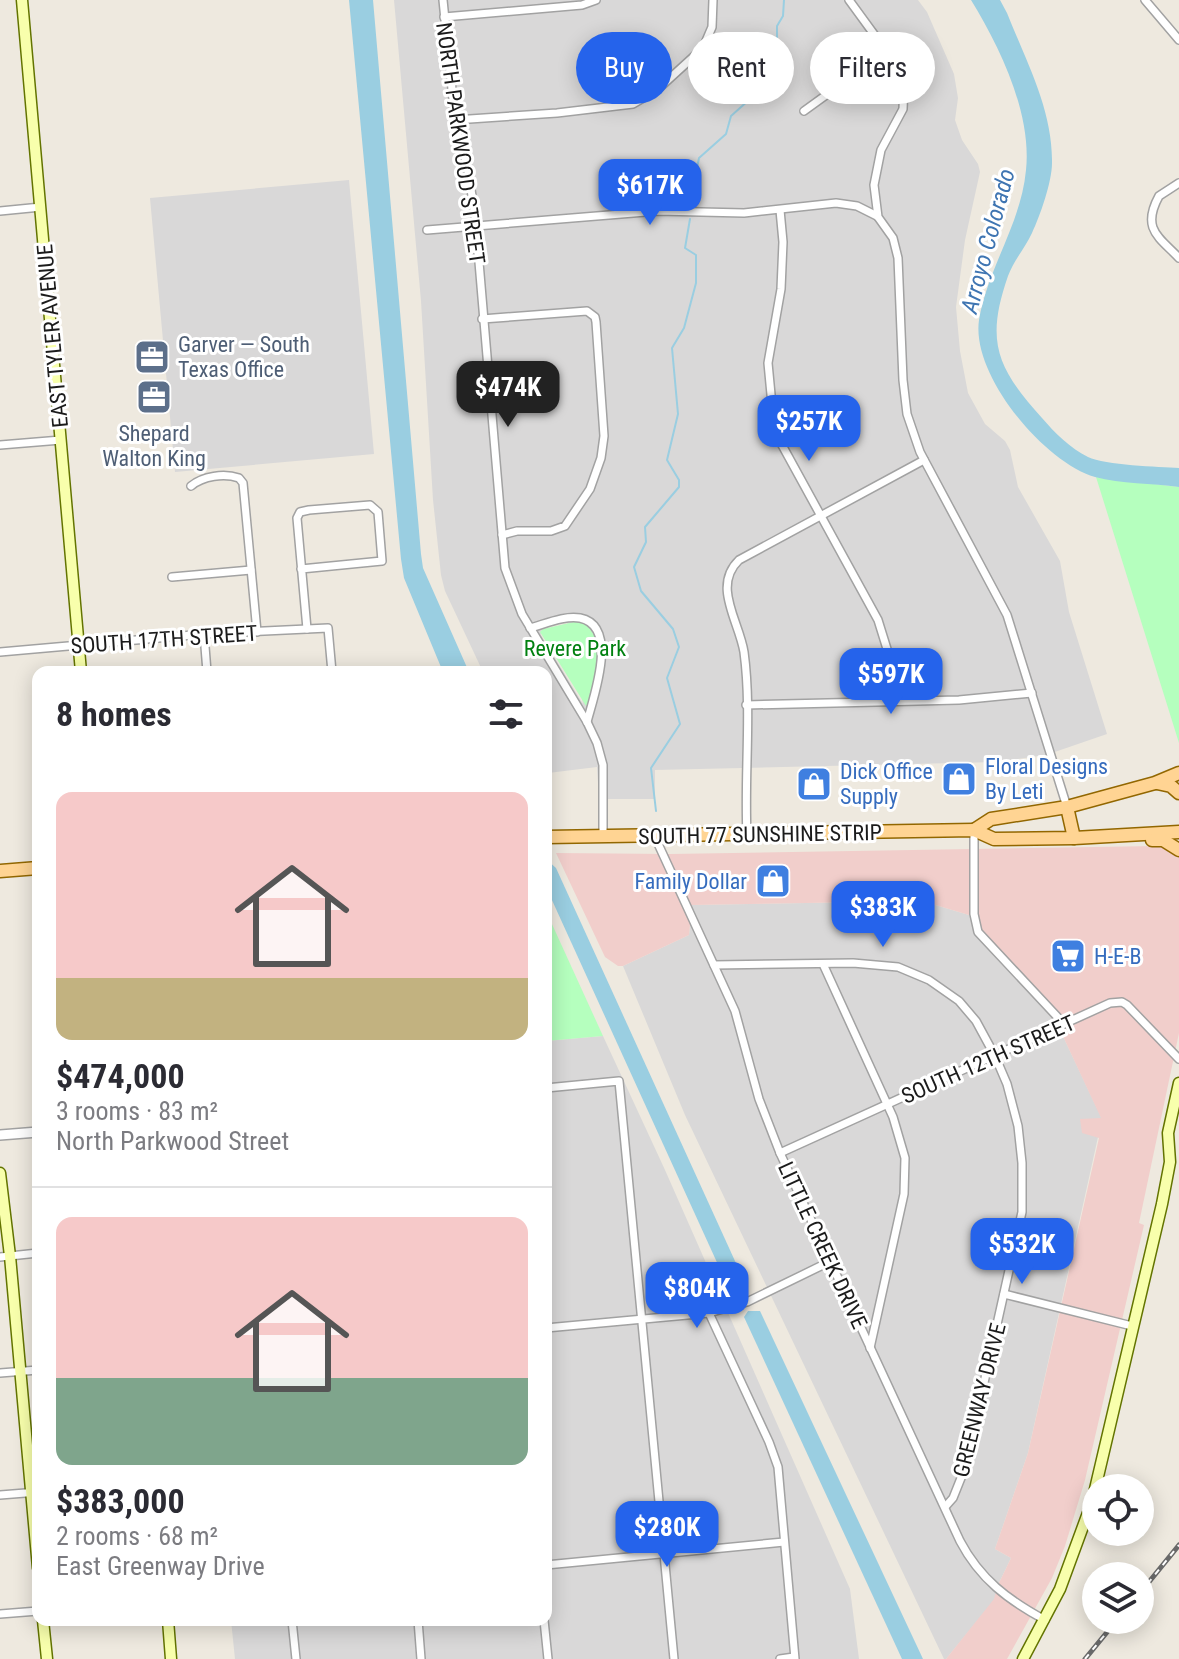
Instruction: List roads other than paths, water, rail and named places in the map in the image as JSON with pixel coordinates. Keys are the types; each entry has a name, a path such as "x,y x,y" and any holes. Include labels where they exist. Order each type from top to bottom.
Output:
{"main road":[{"name":"EAST TYLER AVENUE","path":"22,0 81,666"},
{"path":"974,830 991,819 1067,807 1177,778"},
{"path":"1155,783 1171,786 1179,793"},
{"path":"1067,807 1074,838"},
{"path":"974,830 994,839 1074,838 1178,831"},
{"name":"SOUTH 77 SUNSHINE STRIP","path":"552,837 974,830"},
{"path":"1089,837 1115,841 1163,840 1179,850"},
{"path":"0,871 32,868"},
{"path":"1023,1659 1045,1620 1078,1545 1092,1502 1170,1162 1168,1133 1179,1083"},
{"path":"1170,1162 1179,1147"},
{"path":"0,1173 5,1256 32,1475"},
{"path":"44,1626 47,1659"},
{"path":"168,1626 171,1659"}],"street":[{"name":"NORTH PARKWOOD STREET","path":"443,0 455,120 467,164 475,226 505,568 530,628 597,743 603,765 603,837"},
{"path":"444,17 582,5 596,0"},
{"path":"455,120 541,115 633,104 657,90 703,48 712,27 713,0"},
{"path":"849,0 873,32"},
{"path":"1145,0 1179,40"},
{"path":"804,111 814,104"},
{"path":"878,217 874,193 876,165 904,104"},
{"path":"1179,183 1159,196 1153,219 1155,235 1179,258"},
{"path":"427,230 658,211 744,213 836,203 857,206 878,217 888,229 896,248 906,406 924,460 1007,615 1067,807"},
{"path":"0,211 41,207"},
{"path":"780,210 783,242 781,289 768,363 772,405 782,445 864,592 885,638 892,665 894,700"},
{"path":"482,319 587,311 596,322 604,436 601,458 590,489 565,526 551,531 517,531 502,535"},
{"path":"0,445 61,440"},
{"path":"747,835 745,656 727,594 727,575 739,560 924,460"},
{"path":"191,486 202,479 230,476 239,478 243,483 257,632"},
{"path":"301,569 382,561 375,507 300,512 297,518 301,569 307,629"},
{"path":"172,577 251,570"},
{"path":"530,628 577,617 588,621 598,632 602,659 587,722"},
{"name":"SOUTH 17TH STREET","path":"0,652 204,634 328,628 331,666"},
{"path":"204,634 207,666"},
{"path":"746,705 973,700 1032,693"},
{"path":"974,830 974,914 978,932 1064,1024"},
{"name":"LITTLE CREEK DRIVE","path":"654,835 735,1011 759,1099 780,1153 965,1552 986,1580 1011,1601 1045,1620"},
{"name":"GREENWAY DRIVE","path":"714,965 875,963 898,967 929,980 966,1009 976,1021 1007,1084 1018,1126 1022,1163 1020,1224 965,1468 953,1498 945,1507"},
{"path":"823,964 903,1147 906,1181 870,1348"},
{"name":"SOUTH 12TH STREET","path":"780,1153 1110,1003 1122,1002 1179,1059"},
{"path":"552,1087 619,1081 674,1659"},
{"path":"0,1135 32,1132"},
{"path":"5,1256 32,1254"},
{"path":"552,1328 709,1313 747,1302 829,1262"},
{"path":"1004,1294 1132,1326"},
{"path":"709,1313 774,1455 780,1480 794,1658 780,1659"},
{"path":"0,1373 32,1370"},
{"path":"0,1495 32,1492"},
{"path":"552,1564 784,1542"},
{"path":"0,1614 32,1611"},
{"path":"293,1626 296,1659"},
{"path":"418,1626 421,1659"},
{"path":"545,1626 548,1659"}],"water":[{"path":"349,0 373,0 423,568 466,666 441,666 404,578"},
{"name":"Arroyo Colorado","path":"971,0 1000,0 1037,86 1051,143 1052,163 1045,199 1032,233 1010,270 1001,299 997,337 1005,368 1027,400 1075,450 1107,462 1179,468 1179,487 1105,479 1075,468 1054,454 1015,414 987,366 980,342 979,320 989,282 1018,209 1027,149 1012,82"},
{"path":"552,864 745,1283 740,1292 730,1291 552,900"},
{"path":"748,1311 760,1311 923,1659 902,1659 744,1317"}],"waterway":[{"path":"690,203 699,158 726,134 731,116 759,91 777,46 777,26 783,16 784,0"},
{"path":"656,811 651,768 680,724 667,678 679,647 673,629 641,591 634,567 646,542 645,527 679,487 679,480 667,460 678,414 672,348 684,328 696,283 696,255 685,248 690,219"}],"railway":[{"path":"1154,1576 1179,1545"},
{"path":"1085,1659 1106,1634"}],"place":[{"name":"Garver — South Texas Office","path":"152,357"},
{"name":"Shepard Walton King","path":"154,397"},
{"name":"Floral Designs By Leti","path":"959,779"},
{"name":"Dick Office Supply","path":"814,784"},
{"name":"Family Dollar","path":"773,881"},
{"name":"H-E-B","path":"1068,956"}],"park label":[{"name":"Revere Park","path":"575,648"}]}
